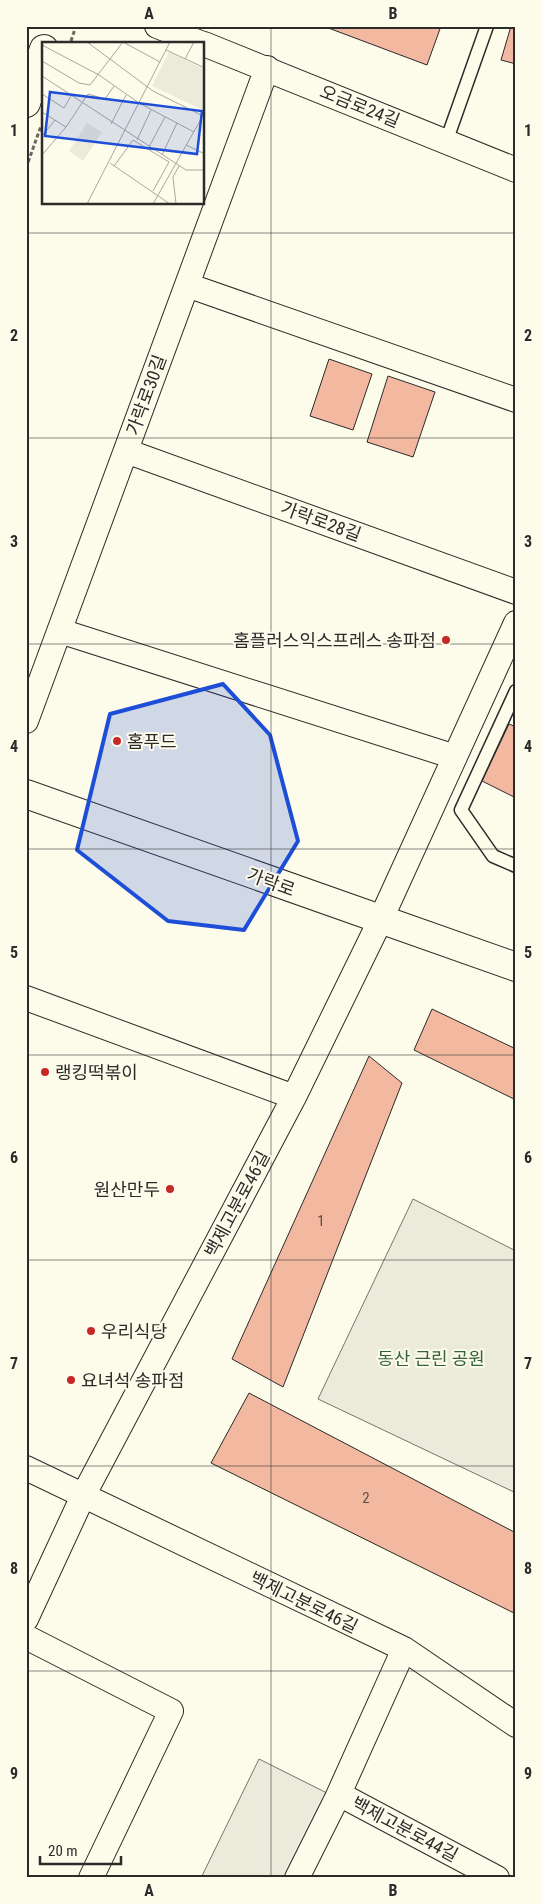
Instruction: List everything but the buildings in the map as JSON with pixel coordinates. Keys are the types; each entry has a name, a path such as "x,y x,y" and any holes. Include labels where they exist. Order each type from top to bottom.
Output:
{"street":[{"path":"46,42 51,26"},
{"name":"오금로24길","path":"157,26 198,42"},
{"name":"오금로24길","path":"205,45 516,170"},
{"path":"26,103 42,55"},
{"name":"가락로30길","path":"26,721 266,68"},
{"path":"187,285 516,400"},
{"name":"가락로28길","path":"126,451 516,592"},
{"path":"380,921 516,623"},
{"path":"60,631 455,757"},
{"name":"가락로","path":"26,794 516,968"},
{"name":"백제고분로46길","path":"26,1619 83,1496 294,1097 380,921"},
{"path":"26,998 294,1097"},
{"name":"백제고분로46길","path":"26,1468 404,1649 516,1725"},
{"path":"26,1637 172,1711 91,1878"},
{"name":"백제고분로44길","path":"297,1878 339,1794 404,1649"},
{"name":"백제고분로44길","path":"339,1794 497,1878"}],"lane":[{"path":"446,142 486,26"},
{"path":"516,691 461,810 493,856 516,866"}],"path":[{"path":"71,42 76,26"},
{"path":"26,168 42,124"}],"highlighted area":[{"path":"223,684 270,735 298,841 244,930 168,921 77,850 110,714"}],"green space":[{"name":"동산 근린 공원","path":"413,1199 516,1251 516,1493 318,1399"}],"shaded area":[{"path":"259,1759 337,1798 297,1878 201,1878"}],"place":[{"name":"홈플러스익스프레스 송파점","path":"446,640"},
{"name":"홈푸드","path":"117,741"},
{"name":"랭킹떡볶이","path":"45,1072"},
{"name":"원산만두","path":"170,1189"},
{"name":"우리식당","path":"91,1331"},
{"name":"요녀석 송파점","path":"71,1380"}]}
